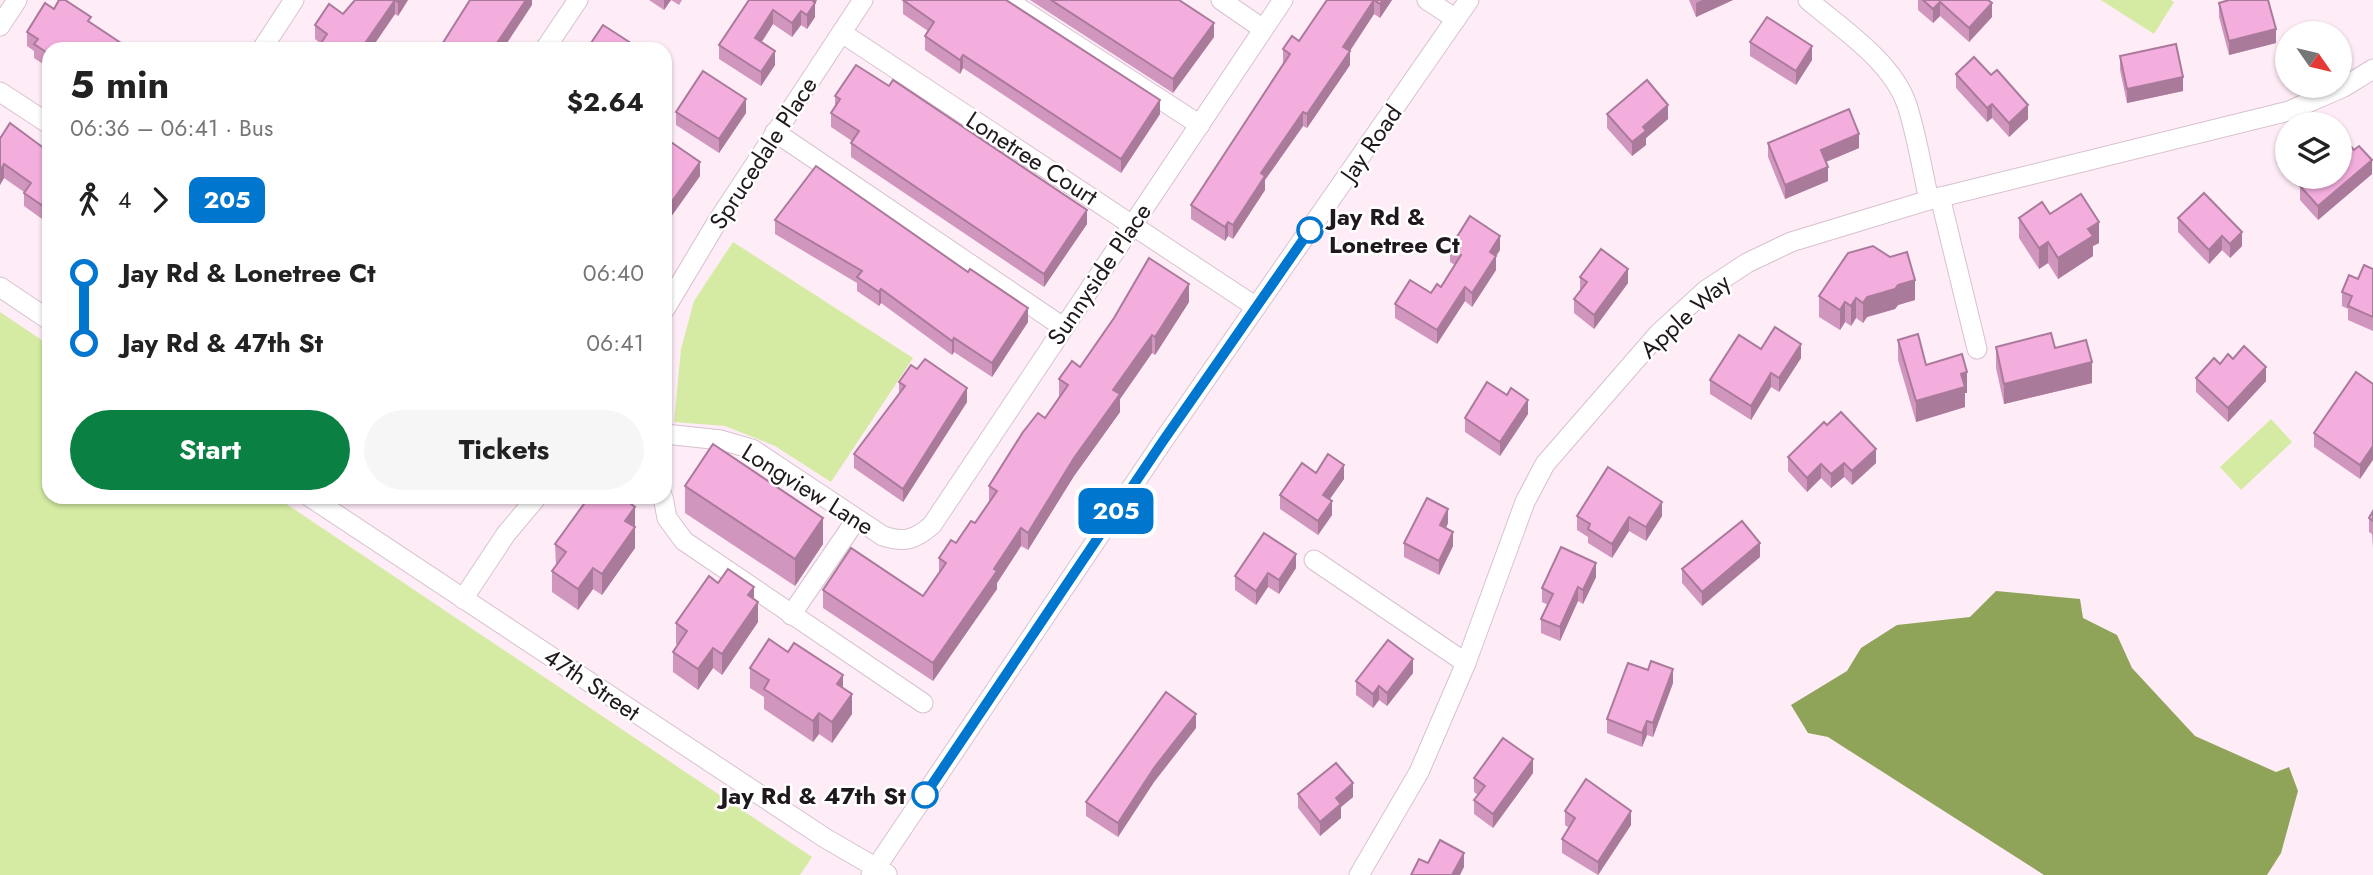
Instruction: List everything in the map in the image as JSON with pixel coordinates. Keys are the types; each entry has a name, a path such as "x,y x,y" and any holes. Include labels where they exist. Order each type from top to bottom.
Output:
{"street":[{"path":"0,26 17,0"},
{"path":"267,42 294,0"},
{"path":"550,42 578,0"},
{"name":"Sprucedale Place","path":"672,298 775,132 863,0"},
{"path":"1007,0 1200,125"},
{"path":"1221,0 1263,29"},
{"name":"Sunnyside Place","path":"908,541 932,525 1283,0"},
{"path":"1427,0 1456,19"},
{"name":"Jay Road","path":"878,873 1256,307 1469,0"},
{"path":"1808,0 1873,56 1892,78 1907,103 1978,349"},
{"name":"Lonetree Court","path":"842,33 1256,307"},
{"name":"Apple Way","path":"1359,875 1419,772 1465,663 1525,502 1545,464 1659,333 1706,290 1747,263 1791,242 1935,199 2289,111 2344,87 2373,69"},
{"path":"0,92 42,119"},
{"path":"775,132 1063,327"},
{"path":"0,287 42,315"},
{"name":"Longview Lane","path":"672,436 721,440 752,449 883,536 908,541"},
{"name":"47th Street","path":"321,504 878,873"},
{"path":"463,598 531,504"},
{"path":"664,504 667,518 684,541 923,703"},
{"path":"791,615 856,520"},
{"path":"1314,560 1465,663"}],"shaded area":[{"path":"2101,0 2171,0 2174,2 2154,34"},
{"path":"733,242 913,358 831,482 775,446 725,426 674,422 681,349 694,301"},
{"path":"0,312 42,340 42,504 286,504 812,857 800,875 0,875"},
{"path":"2271,419 2292,442 2241,490 2220,467"},
{"path":"1996,591 2080,599 2083,618 2117,635 2132,668 2195,736 2276,772 2289,767 2298,791 2281,853 2267,875 2044,875 1828,737 1808,733 1791,705 1847,671 1861,648 1897,625 1970,617"}],"building":[{"path":"59,0 65,0 91,17 88,21 120,42 42,42 42,49 34,44 38,39 27,32 45,3 54,9"},
{"path":"355,0 395,0 366,42 322,42 327,34 315,25 329,4 343,14"},
{"path":"470,0 526,0 498,42 443,42"},
{"path":"749,0 812,0 815,3 807,15 801,11 792,23 773,10 755,38 775,51 761,72 719,45"},
{"path":"903,0 1006,0 1160,100 1121,159 963,55 960,60 925,36 934,22"},
{"path":"1051,0 1179,0 1214,23 1173,79"},
{"path":"1327,0 1374,0 1343,47 1350,51 1307,114 1303,112 1261,173 1265,176 1233,225 1228,222 1225,227 1191,205 1290,54 1283,49 1292,36 1299,41"},
{"path":"1923,0 1988,0 1992,3 1969,28 1940,2 1933,9"},
{"path":"2229,0 2268,0 2275,29 2229,41 2219,3"},
{"path":"1767,17 1812,46 1796,71 1750,42"},
{"path":"603,25 629,42 592,42"},
{"path":"2176,44 2183,77 2127,89 2120,56"},
{"path":"1974,57 1991,75 1997,70 2028,105 2009,123 1992,104 1987,108 1956,74"},
{"path":"856,65 889,86 893,80 1087,210 1044,274 851,143 859,131 831,113 840,99 835,96"},
{"path":"703,71 746,99 719,139 676,112"},
{"path":"1647,80 1668,105 1643,127 1646,131 1632,142 1607,114"},
{"path":"1849,109 1859,134 1821,150 1828,167 1785,185 1768,143"},
{"path":"10,123 42,147 42,205 24,193 31,183 4,164 0,171 1,137"},
{"path":"672,143 700,162 672,201"},
{"path":"2359,146 2372,160 2352,177 2352,148 2354,150"},
{"path":"816,166 968,272 970,269 1028,308 992,363 954,338 952,341 881,289 879,292 857,277 862,271 775,220"},
{"path":"2303,189 2338,189 2318,206"},
{"path":"2204,193 2242,232 2230,244 2222,236 2209,250 2178,218"},
{"path":"2081,194 2099,222 2088,229 2093,236 2058,258 2048,242 2039,248 2019,218 2042,202 2050,214"},
{"path":"1470,216 1500,236 1490,252 1496,256 1472,293 1465,287 1437,330 1395,304 1410,280 1431,293 1437,284 1441,287 1461,255 1450,248"},
{"path":"1873,246 1890,257 1907,252 1915,280 1867,297 1863,303 1856,298 1851,306 1845,302 1840,310 1819,296 1848,253"},
{"path":"1601,249 1628,269 1594,315 1574,299 1587,282 1580,277"},
{"path":"1149,258 1189,284 1155,337 1152,335 1113,390 1120,394 1074,458 1028,533 1021,528 994,569 997,571 933,663 823,590 851,548 923,596 946,563 939,558 951,540 956,543 971,521 975,523 997,491 989,486 1023,432 1038,413 1045,418 1068,385 1059,379 1072,361 1080,367 1114,318"},
{"path":"2364,265 2373,269 2373,317 2348,306 2352,296 2342,292 2349,275 2358,279"},
{"path":"1775,327 1801,344 1779,378 1771,373 1751,406 1710,380 1739,335 1761,349"},
{"path":"2051,333 2055,348 2086,340 2092,362 2004,384 1996,347"},
{"path":"1918,334 1926,365 1962,354 1967,372 1961,374 1965,387 1916,401 1898,340"},
{"path":"2244,346 2266,367 2228,408 2196,378 2214,358 2220,364 2228,354 2233,359"},
{"path":"925,359 967,388 903,489 854,454 905,386 899,382 911,365 917,369"},
{"path":"2356,372 2373,384 2373,446 2360,465 2314,433"},
{"path":"1487,382 1507,395 1511,388 1528,400 1500,442 1465,418"},
{"path":"1841,412 1876,449 1852,471 1844,463 1831,474 1821,464 1807,478 1788,457 1824,422 1827,425"},
{"path":"713,444 823,518 795,559 685,486"},
{"path":"1328,454 1344,465 1323,495 1332,501 1318,521 1280,495 1302,463 1316,473"},
{"path":"1608,467 1662,502 1646,527 1629,517 1612,544 1588,529 1590,524 1577,516"},
{"path":"1427,498 1448,509 1440,525 1453,532 1439,561 1404,543"},
{"path":"584,504 631,504 635,507 625,521 635,527 602,574 593,568 578,589 552,571 566,552 555,544"},
{"path":"1742,521 1760,543 1702,592 1682,569"},
{"path":"1264,533 1296,554 1279,580 1268,573 1256,591 1235,576"},
{"path":"1561,547 1596,563 1583,590 1578,587 1560,627 1541,619 1553,594 1542,588"},
{"path":"728,569 754,587 748,595 758,602 722,654 713,648 698,669 673,652 687,631 676,623 709,576 718,583"},
{"path":"769,639 788,652 794,643 843,675 837,684 852,694 832,722 819,713 813,721 764,689 769,680 750,668"},
{"path":"1388,640 1413,659 1387,693 1379,686 1373,694 1356,681"},
{"path":"1651,661 1673,669 1653,723 1647,721 1642,733 1607,719 1628,663 1648,670"},
{"path":"1166,692 1196,714 1154,768 1118,823 1086,802"},
{"path":"1503,738 1533,759 1493,814 1474,800 1485,786 1474,778"},
{"path":"1336,763 1353,783 1336,798 1341,804 1320,822 1298,794"},
{"path":"1586,779 1631,811 1598,862 1562,839 1575,818 1565,811"},
{"path":"1440,840 1464,853 1452,875 1411,875 1419,859 1428,863"}],"bus line":[{"name":"205","path":"925,795 1163,441 1310,230"}],"place":[{"name":"Jay Rd & Lonetree Ct","path":"1310,230"},
{"name":"Jay Rd & 47th St","path":"925,795"}]}
